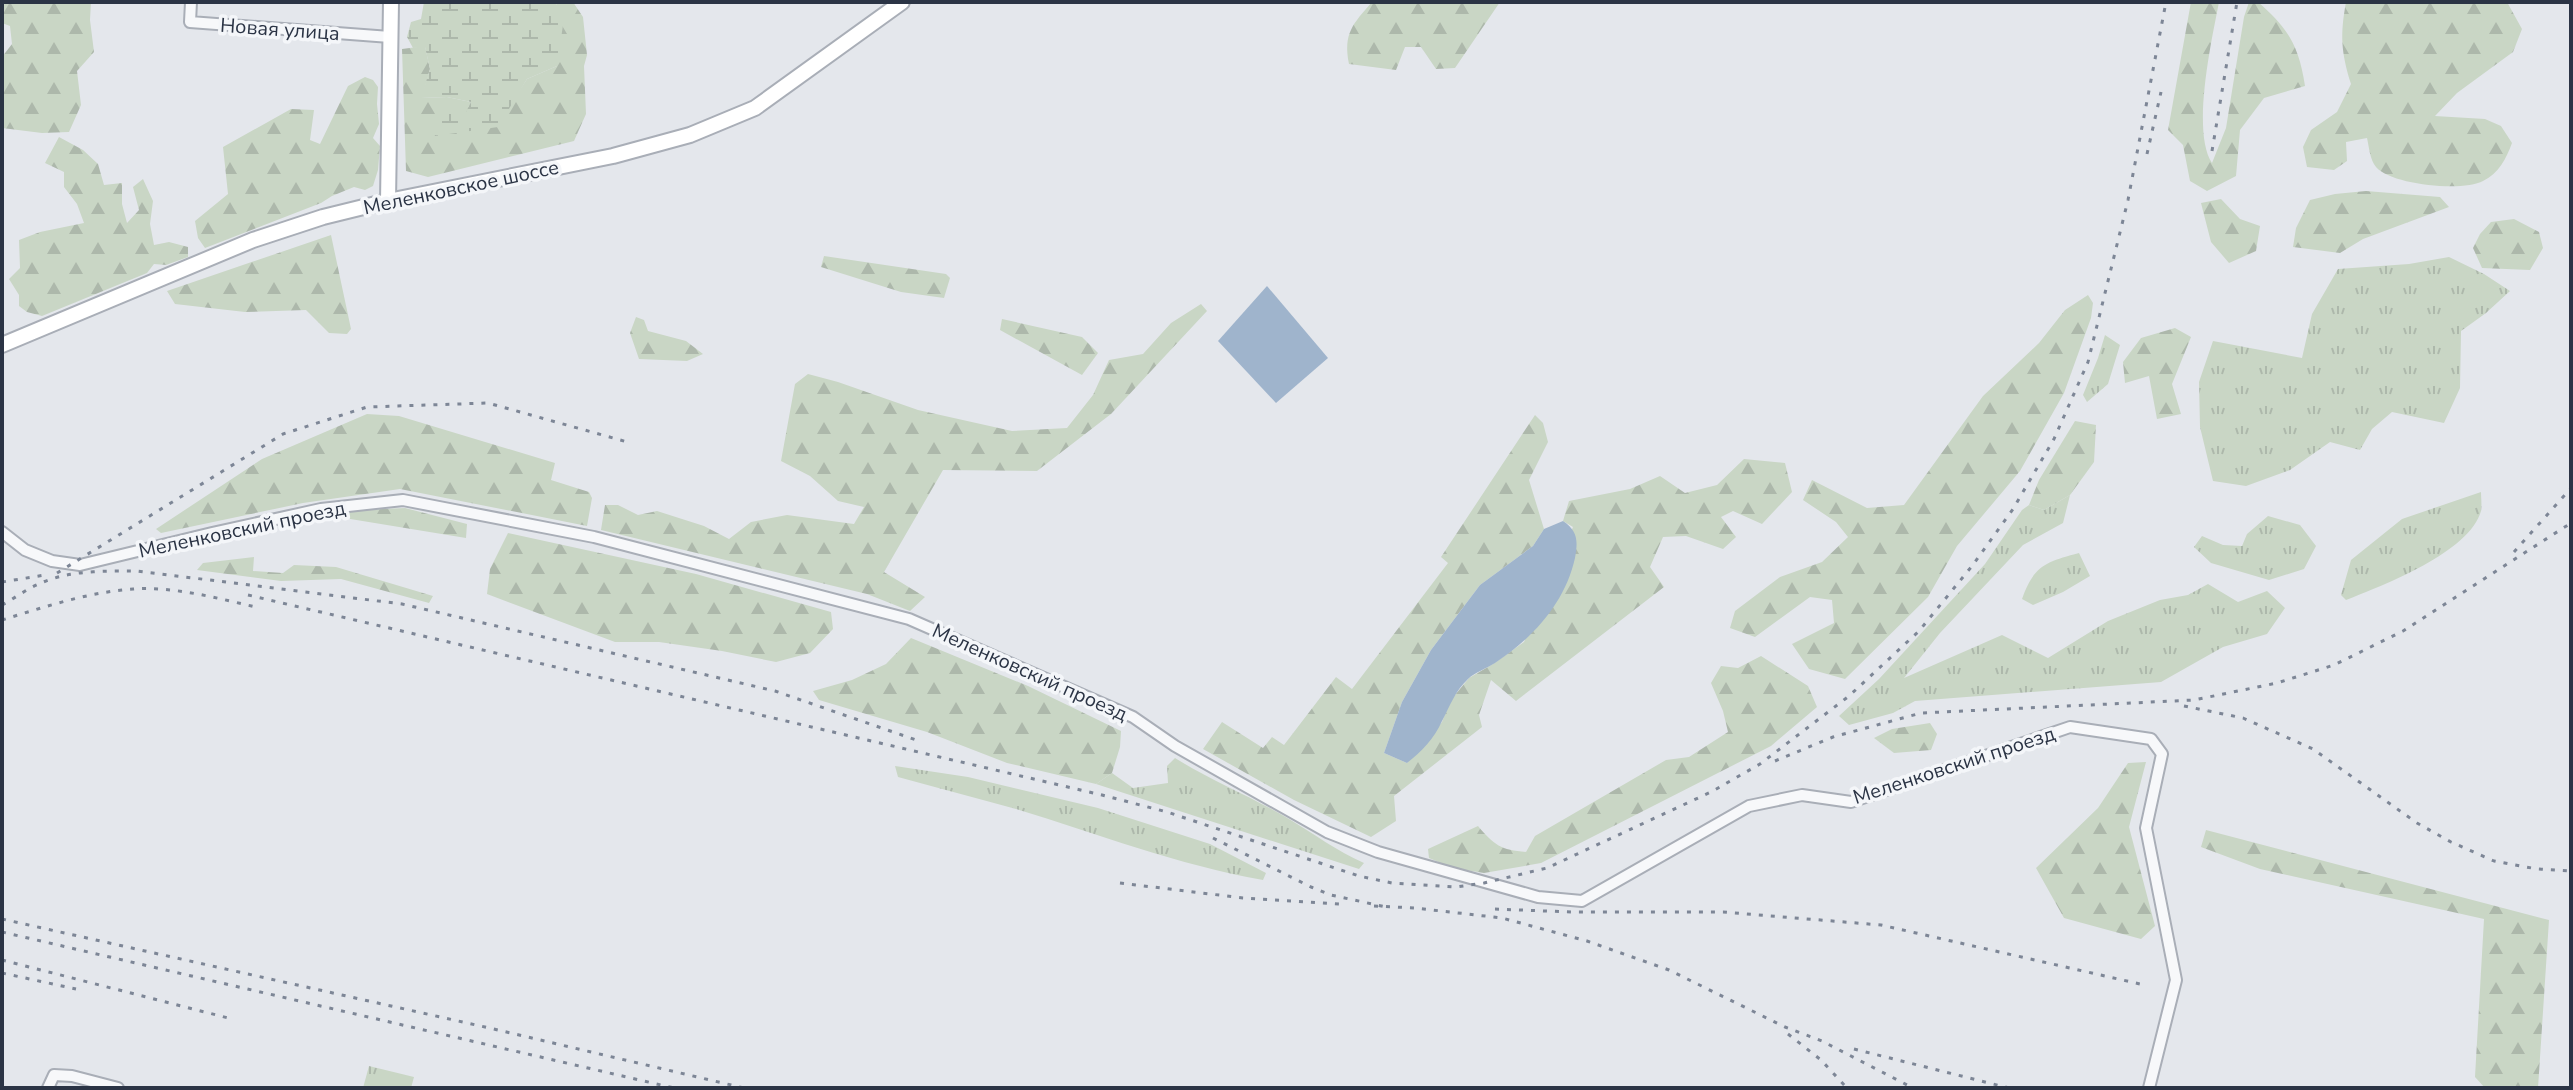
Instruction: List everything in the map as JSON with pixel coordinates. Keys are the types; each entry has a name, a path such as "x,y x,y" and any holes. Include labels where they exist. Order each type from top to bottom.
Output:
{"main road":[{"path":"388,201 391,2"},
{"name":"Меленковское шоссе","path":"2,345 253,240 323,217 613,156 690,135 755,108 902,2"}],"street":[{"name":"Новая улица","path":"191,2 190,22 390,37"},
{"name":"Меленковский проезд","path":"2,532 25,550 52,561 80,565 321,509 403,500 594,537 909,619 1133,717 1175,746 1327,832 1378,852 1538,897 1582,901 1749,806 1802,795 1851,802 2070,727 2151,739 2162,754 2146,828 2176,980 2149,1088"},
{"path":"48,1088 54,1075 72,1076 118,1088"}],"green space":[{"path":"2,2 91,2 94,52 77,71 81,105 69,132 42,133 2,128 2,57 12,44 10,26 2,23"},
{"path":"424,2 553,2 557,5 563,25 557,66 527,79 498,127 435,136 429,116 466,112 471,102 447,97 421,98 430,69 425,47 413,48 407,37 411,22 421,19"},
{"path":"553,2 573,2 583,17 587,55 584,66 586,114 574,141 428,177 406,171 402,49 425,46 430,69 422,98 447,97 471,102 467,112 435,136 513,100 527,79 557,66 557,5"},
{"path":"1372,2 1500,2 1455,68 1436,69 1421,47 1405,47 1396,70 1349,64 1347,44 1351,30"},
{"path":"2191,2 2219,2 2203,108 2203,130 2212,163 2226,128 2249,2 2258,2 2284,29 2295,49 2305,86 2264,98 2240,130 2236,176 2207,191 2190,181 2183,145 2168,130"},
{"path":"2346,2 2507,2 2522,29 2513,52 2457,93 2435,116 2485,119 2501,126 2512,143 2498,170 2483,181 2460,186 2411,182 2376,167 2367,138 2346,142 2347,161 2334,170 2307,167 2303,147 2311,130 2337,112 2351,84 2342,43"},
{"path":"365,77 373,80 378,87 379,124 373,138 380,146 373,186 365,190 354,187 205,248 198,238 195,221 228,194 223,147 291,109 314,110 310,140 320,144 348,86"},
{"path":"59,137 83,150 98,164 104,185 122,183 122,204 127,223 139,210 133,187 143,179 153,201 150,224 154,245 169,242 188,247 188,257 166,265 154,264 147,273 42,316 19,306 19,295 9,279 20,268 19,240 40,232 84,223 77,204 64,187 64,172 45,163"},
{"path":"2366,191 2440,197 2449,207 2363,239 2340,253 2293,247 2296,228 2310,200"},
{"path":"2221,199 2240,219 2260,226 2256,251 2229,263 2211,242 2201,203"},
{"path":"2514,219 2539,232 2543,248 2530,270 2482,268 2473,248 2480,234 2491,222"},
{"path":"331,235 351,329 347,334 329,333 306,310 245,312 175,304 167,291"},
{"path":"824,256 946,274 950,278 944,298 901,292 821,267"},
{"path":"2449,257 2510,291 2461,331 2460,388 2444,423 2392,412 2372,429 2360,450 2330,442 2290,470 2246,486 2213,481 2200,427 2199,382 2213,341 2302,358 2312,314 2338,269 2409,264"},
{"path":"2088,295 2093,303 2091,318 2064,393 2020,471 1957,546 1928,597 1845,679 1809,669 1792,644 1834,623 1832,600 1810,597 1755,637 1730,628 1735,611 1780,577 1822,562 1848,537 1836,522 1803,500 1812,480 1867,508 1904,505 1983,396 2039,343 2065,310"},
{"path":"1201,304 1207,311 1111,414 1037,471 943,470 884,572 925,597 910,611 867,594 601,530 605,505 618,505 638,515 657,511 704,526 729,539 751,522 787,515 854,524 864,507 838,501 810,476 781,461 795,384 808,374 918,410 1012,431 1067,428 1093,395 1109,360 1143,354 1171,323"},
{"path":"636,317 644,320 648,331 686,341 703,354 687,361 639,359 630,333"},
{"path":"1002,319 1082,337 1098,353 1082,375 1000,330"},
{"path":"2175,328 2191,337 2172,384 2181,414 2157,419 2149,376 2125,383 2123,362 2141,338"},
{"path":"2105,335 2120,345 2108,384 2087,402 2083,395"},
{"path":"367,414 399,416 555,463 551,480 589,492 592,498 587,526 400,489 303,503 161,533 156,529 262,459"},
{"path":"1535,415 1543,423 1548,442 1529,480 1544,529 1533,546 1480,585 1431,650 1402,702 1384,753 1407,763 1442,722 1450,701 1469,678 1524,642 1573,527 1563,521 1569,501 1630,489 1660,476 1685,493 1717,485 1744,459 1785,463 1792,492 1762,524 1733,511 1721,517 1736,537 1723,549 1686,536 1663,537 1650,567 1664,587 1516,701 1491,680 1479,715 1482,727 1394,796 1396,821 1371,837 1294,800 1203,749 1222,722 1263,748 1272,737 1284,745 1336,677 1352,689 1448,563 1441,557"},
{"path":"2075,421 2096,425 2094,462 2070,495 2044,510 2029,505 2039,480"},
{"path":"2481,492 2481,511 2474,526 2443,553 2423,566 2362,594 2346,600 2341,595 2351,560 2402,519"},
{"path":"2070,495 2063,523 2023,545 1940,633 1904,678 2002,635 2048,658 2108,621 2160,600 2188,595 2208,584 2238,602 2267,591 2285,608 2267,634 2223,647 2161,682 1915,701 1893,713 1849,725 1839,716 1879,679 1985,564 2022,510 2029,505 2044,510"},
{"path":"405,508 467,524 466,538 326,515 338,511"},
{"path":"2268,516 2300,525 2316,546 2304,569 2269,580 2211,563 2194,547 2202,536 2223,545 2242,546 2247,534"},
{"path":"508,533 696,574 831,612 833,629 810,653 776,662 659,642 615,642 487,594 490,569"},
{"path":"2079,553 2090,576 2033,605 2022,599 2031,579 2043,567"},
{"path":"254,557 253,571 283,573 294,565 336,567 433,596 429,603 341,579 281,581 197,570 203,563"},
{"path":"911,638 1028,686 1121,731 1112,773 1096,784 1007,763 927,732 819,700 813,691 852,680 886,664"},
{"path":"1761,656 1808,686 1817,707 1771,746 1541,863 1484,873 1453,868 1429,858 1428,849 1478,826 1499,845 1526,852 1535,836 1666,760 1689,757 1728,732 1711,683 1721,666 1738,668"},
{"path":"1930,723 1937,734 1931,750 1894,753 1874,738 1892,729"},
{"path":"1175,758 1364,863 1359,869 1096,784 1112,773 1133,788 1168,783 1167,766"},
{"path":"2146,762 2129,827 2155,926 2141,939 2064,918 2036,868 2098,808 2128,763"},
{"path":"895,766 968,777 1098,808 1210,844 1266,873 1263,880 1169,858 1016,809 898,777"},
{"path":"2206,830 2549,920 2538,1088 2485,1088 2475,1077 2484,919 2260,869 2201,847"},
{"path":"369,1066 414,1077 411,1088 363,1088"}],"water":[{"path":"1267,286 1328,358 1276,403 1218,341"},
{"path":"1563,521 1576,537 1575,558 1564,590 1546,618 1509,653 1463,684 1435,733 1407,763 1384,753 1402,702 1431,650 1480,585 1533,546 1544,529"}],"railway":[{"path":"248,595 1102,795 1167,812 1359,876 1392,883 1456,887 1547,868 1711,792 1760,764 1849,696 1919,631 2013,509 2054,439 2088,362 2128,200 2166,2"},
{"path":"2212,151 2237,2"},
{"path":"2147,154 2161,92"},
{"path":"57,573 283,434 367,407 488,403 631,443"},
{"path":"2514,552 2571,488"},
{"path":"1775,761 1833,737 1921,713 2194,700 2277,683 2334,665 2403,631 2571,523"},
{"path":"2,605 52,579 88,572 125,571 402,604 775,691 922,742"},
{"path":"2,582 45,575"},
{"path":"2,620 83,597 133,589 181,591 260,608"},
{"path":"2184,706 2243,718 2313,749 2417,823 2494,861 2571,871"},
{"path":"1213,838 1331,895 1386,907"},
{"path":"1120,883 1243,898 1339,904"},
{"path":"1374,906 1502,918 1587,941 1669,970 1785,1027 1822,1041 1913,1088"},
{"path":"1495,909 1723,912 1881,925 2140,984"},
{"path":"2,919 744,1088"},
{"path":"2,932 674,1088"},
{"path":"2,960 232,1019"},
{"path":"2,973 76,989"},
{"path":"1788,1034 1821,1060 1847,1088"},
{"path":"1854,1049 2009,1088"}]}
